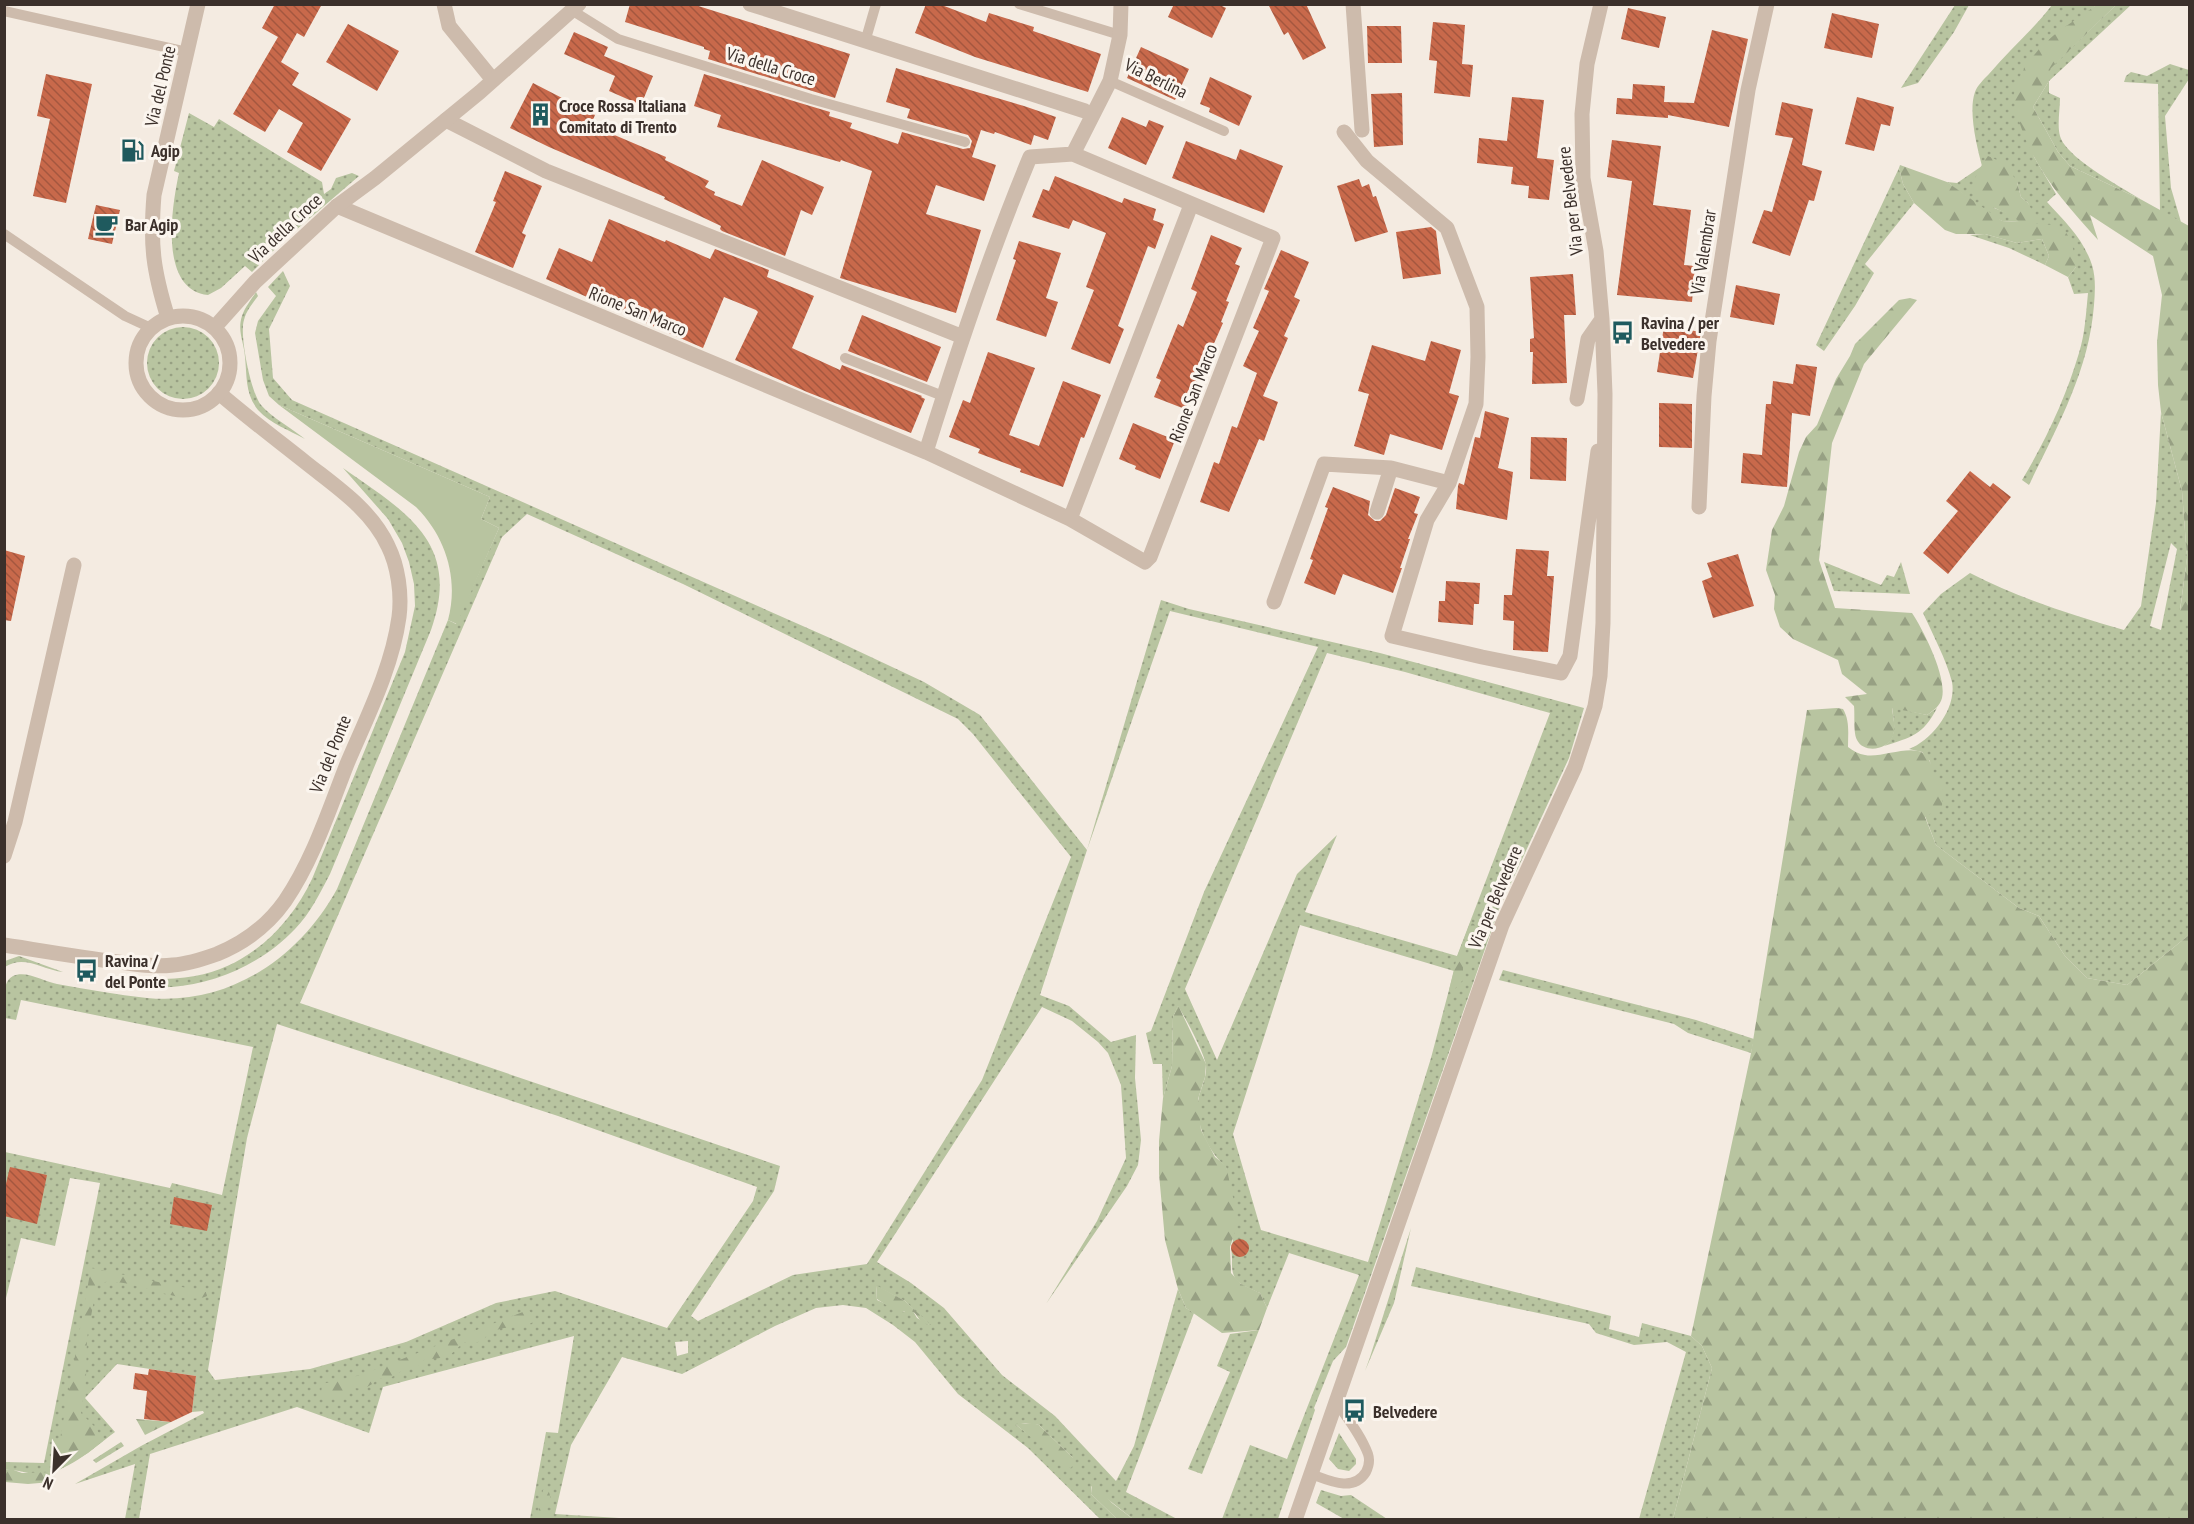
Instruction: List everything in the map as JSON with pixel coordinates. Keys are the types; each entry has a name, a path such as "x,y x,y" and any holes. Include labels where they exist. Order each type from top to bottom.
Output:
{"street":[{"name":"Via del Ponte","path":"168,318 157,283 152,253 154,195 198,4"},
{"path":"444,4 449,27 493,80"},
{"path":"750,4 1085,111"},
{"name":"Via Berlina","path":"1110,81 1120,35 1121,4"},
{"path":"1353,4 1362,130"},
{"name":"Via per Belvedere","path":"1295,1520 1502,925 1518,886 1575,767 1592,721 1600,676 1603,624 1605,394 1596,251 1584,178 1582,114 1587,64 1601,4"},
{"name":"Via Valembrar","path":"1699,507 1709,341 1748,90 1767,4"},
{"name":"Via della Croce","path":"214,328 255,282 337,206 446,120 576,8"},
{"path":"1073,154 1110,81"},
{"path":"446,120 546,171 963,337"},
{"name":"Via per Belvedere","path":"1344,132 1367,161 1447,228 1477,307 1476,404 1449,483 1427,520 1392,636 1561,673 1570,656 1605,394"},
{"name":"Rione San Marco","path":"337,206 926,452 1070,519 1145,562 1150,557 1273,238 1073,154 1030,157 1011,202 963,337 926,452"},
{"path":"1070,519 1191,205"},
{"path":"184,315 199,318 214,328 226,344 230,357 228,374 219,393 205,404 183,410 162,405 152,399 141,385 135,367 138,346 151,328 168,318 184,315"},
{"path":"1577,399 1588,339 1602,319"},
{"name":"Via del Ponte","path":"4,945 153,966 196,961 237,945 254,934 284,903 297,881 313,848 385,671 396,639 400,614 400,590 393,561 383,538 374,523 349,496 219,393"},
{"path":"1274,602 1324,464 1391,468 1449,483"},
{"path":"1377,512 1391,468"},
{"path":"4,856 15,822 74,565"}],"lane":[{"path":"865,42 876,4"},
{"name":"Via Berlina","path":"1019,4 1120,35"},
{"name":"Via della Croce","path":"576,8 618,39 811,99 965,142"},
{"path":"4,11 187,52"},
{"name":"Via Berlina","path":"1110,81 1224,130"},
{"path":"4,234 125,316 151,328"},
{"path":"845,358 944,396"},
{"path":"1311,1474 1332,1482 1350,1484 1363,1476 1368,1468 1368,1453 1336,1402"}],"green space":[{"path":"1955,5 1969,5 1954,32 1918,83 1901,88"},
{"path":"2052,5 2096,5 2021,75 2034,157 2056,194 2047,202 2084,247 2092,265 2095,295 2091,329 2079,376 2061,420 2029,485 2022,480 2055,418 2079,353 2088,293 2074,294 2068,277 2076,267 2034,224 2028,203 2021,197 2017,182 1994,208 2013,215 2020,222 2002,221 1992,216 1947,182 1957,183 1982,166 1972,109 1977,87"},
{"path":"2096,5 2116,5 2050,69 2049,81 2033,107 2058,152 2070,166 2142,200 2189,226 2189,619 2180,611 2187,558 2182,491 2161,412 2157,342 2162,295 2153,256 2090,215 2098,240 2085,226 2039,166 2023,132 2014,99 2020,76 2037,52 2054,35"},
{"path":"2116,5 2131,5 2049,81 2049,69"},
{"path":"2170,64 2189,70 2189,79 2165,116 2171,188 2181,222 2160,211 2158,84 2124,82 2126,76 2131,72 2147,76"},
{"path":"2049,81 2049,93 2060,98 2059,132 2064,145 2096,172 2142,200 2070,166 2058,152 2033,107"},
{"path":"189,113 214,127 219,119 322,182 324,194 331,189 336,178 352,173 359,176 282,242 252,272 245,266 221,288 208,295 192,290 181,278 175,263 172,244 172,224 179,173 174,171"},
{"path":"1988,156 2006,164 2017,182 2021,197 2028,203 2034,214 2034,224 2056,226 2067,234 2072,245 2076,267 2068,277 2045,265 2049,256 2042,239 2017,243 1985,234 1956,234 1945,230 1914,203 1903,184 1899,168 1900,165 1947,182 2002,221 2019,222 2011,215 1985,203 1975,191 1975,179"},
{"path":"1899,168 1903,184 1914,203 1865,264 1874,273 1855,306 1824,351 1816,345"},
{"path":"1985,234 2017,243 2042,239 2049,256 2045,265 2009,248 1970,235"},
{"path":"283,271 290,286 269,329 273,378 292,400 839,642 924,682 980,715 1087,850 1040,995 1069,1006 1111,1042 1136,1035 1135,1078 1141,1140 1138,1165 1127,1186 1046,1304 1097,1221 1126,1158 1121,1085 1108,1053 1072,1021 1042,1007 877,1262 911,1283 944,1308 1002,1375 1055,1416 1116,1481 1134,1446 1178,1289 1186,1308 1194,1313 1126,1492 1177,1519 1133,1519 1091,1486 1091,1494 1117,1519 1100,1519 1028,1448 958,1394 915,1342 866,1308 843,1305 816,1308 775,1326 682,1374 622,1357 571,1445 555,1514 635,1519 530,1519 546,1432 558,1433 574,1336 383,1387 369,1433 297,1407 150,1454 139,1519 125,1519 135,1464 75,1484 204,1413 203,1411 192,1412 196,1376 117,1364 85,1398 115,1432 78,1459 58,1470 37,1474 5,1470 5,1462 44,1463 100,1183 70,1178 55,1246 21,1238 5,1302 5,1152 170,1188 172,1183 222,1195 253,1047 21,1000 16,1020 5,1018 6,984 13,976 24,974 57,984 113,994 147,998 177,998 206,994 233,985 282,956 303,936 337,889 448,620 456,624 499,528 481,519 490,497 279,405 269,396 263,380 255,333 258,321 276,296 268,287","holes":["527,514 683,584 958,719 973,734 1071,857 982,1080 867,1264 793,1275 698,1321 691,1316 774,1191 780,1166 300,1003 502,537","277,1024 558,1116 757,1187 753,1201 667,1328 555,1291 496,1303 406,1342 310,1369 215,1380 208,1370 247,1138","876,1286 905,1301 930,1325 917,1318 913,1311 907,1309 904,1312 877,1300","688,1341 688,1353 677,1356 675,1342","1026,1423 1039,1425 1073,1458 1040,1443 1016,1425"]},
{"path":"256,292 258,296 246,314 243,327 253,389 265,409 305,439 269,419 258,410 251,398 247,385 240,327 243,313"},
{"path":"1910,298 1917,300 1864,364 1832,443 1819,560 1835,608 1912,613 1928,642 1941,678 1942,698 1936,708 1927,715 1892,708 1893,736 1881,747 1870,749 1857,740 1854,706 1845,697 1867,694 1842,674 1838,660 1793,639 1780,627 1774,609 1775,595 1766,570 1772,530 1784,506 1799,452 1806,437 1817,425 1836,379 1855,344 1899,300"},
{"path":"183,327 203,333 213,343 219,363 213,383 203,393 183,399 163,393 153,383 147,363 153,343 163,333"},
{"path":"279,405 490,497 481,519 499,528 457,624 448,620 452,589 447,559 442,545 426,519 416,507"},
{"path":"2161,412 2182,491 2187,558 2180,610 2190,619 2189,935 2127,985 2087,978 2065,956 2039,916 2019,908 1936,845 1925,816 1931,776 1930,761 1922,752 1909,749 1918,745 1934,731 1951,702 1952,682 1923,613 1941,594 1970,573 2045,605 2124,630 2141,606 2156,503","holes":["2171,543 2177,549 2161,630 2150,626"]},
{"path":"343,468 388,500 422,533 433,552 439,574 439,600 431,630 330,874 310,910 295,929 269,952 239,969 206,981 172,987 112,980 185,978 233,964 250,954 279,928 292,913 312,879 405,652 415,606 414,584 402,543 388,519"},
{"path":"1824,562 1881,585 1887,575 1894,577 1901,562 1910,594 1834,591"},
{"path":"1161,600 1189,609 1380,653 1584,708 1569,758 1499,909 1346,1347 1333,1361 1314,1408 1278,1519 1222,1519 1250,1445 1287,1459 1359,1275 1289,1253 1267,1308 1260,1293 1238,1282 1232,1268 1233,1241 1226,1167 1208,1144 1198,1115 1199,1096 1206,1073 1205,1059 1178,1006 1173,1017 1172,1066 1163,1098 1162,1064 1153,1064 1146,1033 1151,1031 1204,892 1318,647 1170,611 1087,850","holes":["1327,653 1405,672 1550,713 1457,956 1305,912 1337,835 1297,874 1217,1060 1185,989","1300,925 1454,971 1431,1058 1368,1262 1261,1230 1233,1134"]},
{"path":"1892,707 1927,715 1937,708 1927,724 1916,734 1884,746 1893,734"},
{"path":"1843,709 1847,718 1848,747 1854,751 1863,755 1873,755 1911,750 1926,755 1931,764 1931,776 1943,788 1942,807 1925,817 1936,845 2019,908 2039,916 2065,956 2087,978 2127,985 2189,935 2189,1519 1673,1519 1712,1368 1702,1346 1691,1336 1751,1053 1807,710"},
{"path":"1470,923 1476,928 1463,953 1463,980 1451,993 1449,990 1457,957"},
{"path":"19,956 63,972 26,962 12,963 5,967 5,961"},
{"path":"1503,970 1696,1020 1754,1039 1751,1053 1688,1033 1674,1024 1499,980"},
{"path":"1178,1005 1206,1064 1205,1077 1198,1099 1201,1130 1215,1157 1226,1166 1235,1206 1237,1226 1230,1247 1231,1273 1241,1284 1260,1293 1267,1308 1259,1330 1222,1333 1186,1308 1178,1289 1165,1240 1159,1174 1159,1141 1163,1098 1172,1066 1173,1017"},
{"path":"1411,1228 1394,1303 1365,1371 1370,1357"},
{"path":"1416,1267 1611,1316 1609,1329 1639,1337 1642,1323 1691,1336 1702,1346 1712,1368 1673,1519 1639,1519 1686,1352 1667,1342 1634,1345 1596,1333 1589,1324 1411,1286"},
{"path":"91,1268 206,1292 207,1296 182,1298 123,1283 97,1284 87,1338 86,1377 81,1413 96,1428 103,1441 88,1453 54,1473 51,1482 28,1484 5,1482 5,1470 11,1469 22,1473 54,1472"},
{"path":"876,1285 905,1301 931,1325 921,1321 914,1312 898,1313 877,1299"},
{"path":"528,1310 534,1315 533,1322 528,1325 500,1329 479,1342 464,1342 448,1357 424,1360 416,1369 405,1369 387,1380 380,1378 368,1386 354,1388 339,1398 321,1395 322,1384 361,1375"},
{"path":"1259,1330 1202,1474 1188,1469 1230,1372 1217,1366 1230,1334"},
{"path":"136,1419 171,1422 145,1435"},
{"path":"1015,1424 1039,1425 1073,1458 1074,1463 1071,1468"},
{"path":"1339,1433 1356,1459 1356,1464 1349,1471 1338,1469 1329,1459"},
{"path":"121,1442 124,1446 96,1463 93,1460"},
{"path":"1092,1483 1112,1503 1133,1519 1117,1519 1091,1494"},
{"path":"547,1489 550,1498 544,1512 547,1519 537,1519 543,1490"},
{"path":"1321,1490 1341,1496 1351,1495 1387,1519 1344,1519 1316,1503"}],"building":[{"path":"275,4 322,4 304,37 297,33 281,62 299,73 292,85 351,119 321,171 287,152 303,123 279,109 265,132 233,114 278,37 262,28"},
{"path":"630,4 692,4 850,54 835,98 708,59 710,51 704,47 625,22"},
{"path":"926,4 939,4 986,22 989,13 1034,27 1033,31 1101,54 1088,92 975,57 915,33"},
{"path":"1174,4 1218,4 1226,8 1212,38 1168,17"},
{"path":"1268,4 1306,4 1326,48 1303,60 1288,32 1284,35"},
{"path":"1628,8 1666,17 1659,48 1621,39"},
{"path":"1832,13 1879,24 1872,58 1824,48"},
{"path":"1433,22 1465,25 1462,64 1473,65 1470,97 1434,93 1437,61 1429,60"},
{"path":"348,24 399,51 377,91 326,62"},
{"path":"1367,26 1401,26 1402,63 1368,63"},
{"path":"1712,30 1748,39 1729,127 1668,115 1668,118 1616,114 1617,98 1632,99 1633,84 1665,86 1664,102 1694,103"},
{"path":"574,32 608,47 604,56 653,76 641,105 609,91 615,76 564,54"},
{"path":"1141,47 1189,69 1175,100 1127,78"},
{"path":"896,68 1056,117 1048,140 1034,135 1031,145 995,132 994,134 981,130 972,157 996,165 984,201 936,185 926,214 981,230 956,313 840,278 872,171 841,160 840,162 717,127 721,115 694,106 704,74 830,112 829,116 852,123 850,128 898,144 902,132 963,149 970,148 972,141 968,135 907,118 910,109 886,102"},
{"path":"46,74 92,84 66,203 33,196 50,119 37,116"},
{"path":"1210,77 1252,96 1239,126 1209,112 1210,108 1200,104"},
{"path":"533,83 595,115 591,125 666,157 665,160 709,181 705,187 715,192 714,195 742,206 762,160 824,187 812,215 801,210 785,256 722,231 721,226 664,199 665,197 510,128"},
{"path":"1402,93 1403,145 1374,147 1371,94"},
{"path":"1512,97 1544,100 1537,158 1554,160 1549,200 1528,198 1529,186 1511,184 1513,167 1477,163 1479,138 1507,141"},
{"path":"1857,97 1894,107 1890,126 1881,124 1874,151 1845,144"},
{"path":"1782,102 1813,109 1802,165 1822,171 1814,201 1809,200 1790,256 1752,243 1764,210 1772,212 1793,138 1775,135"},
{"path":"1122,117 1146,127 1149,120 1164,126 1146,165 1108,148"},
{"path":"1612,140 1661,146 1653,205 1691,210 1684,265 1695,266 1692,302 1617,295 1632,181 1607,177"},
{"path":"1186,141 1236,160 1240,149 1283,166 1264,213 1172,178"},
{"path":"505,171 542,186 522,233 526,235 513,268 475,252 496,202 493,201"},
{"path":"1055,176 1122,203 1124,198 1156,209 1153,220 1164,224 1155,249 1148,246 1118,326 1124,329 1110,364 1071,349 1094,290 1086,287 1106,233 1073,220 1069,229 1032,217 1043,189 1049,191"},
{"path":"1359,179 1362,187 1369,184 1373,197 1376,196 1388,232 1355,242 1337,186"},
{"path":"96,205 120,210 112,244 88,239"},
{"path":"609,219 710,259 715,249 769,270 767,277 814,296 792,348 840,370 842,365 922,396 925,399 911,433 807,392 735,360 758,312 756,310 724,297 703,348 546,279 559,248 592,262"},
{"path":"1431,227 1436,231 1441,274 1403,279 1396,232"},
{"path":"1211,235 1242,248 1235,264 1240,266 1226,301 1229,302 1221,322 1223,323 1185,409 1154,397 1161,380 1156,378 1178,324 1183,327 1197,292 1191,289"},
{"path":"1019,241 1061,253 1046,298 1058,302 1046,337 996,320 1016,260 1013,259"},
{"path":"1281,250 1309,262 1294,297 1300,300 1284,336 1288,338 1263,396 1278,402 1264,441 1259,439 1229,512 1200,502 1214,462 1219,464 1232,426 1237,428 1257,373 1243,366 1259,331 1253,328 1269,291 1264,289"},
{"path":"1573,274 1576,315 1564,315 1567,383 1532,384 1533,352 1530,352 1530,339 1534,338 1530,277"},
{"path":"1736,285 1780,294 1774,325 1730,317"},
{"path":"862,315 941,347 927,382 848,351"},
{"path":"1664,326 1701,332 1693,378 1657,372"},
{"path":"1431,341 1461,350 1449,393 1459,396 1442,450 1390,434 1384,455 1354,446 1369,394 1358,391 1372,345 1425,361"},
{"path":"988,352 1035,368 1009,435 1039,446 1063,381 1101,395 1084,438 1081,437 1063,487 1020,472 1021,469 978,453 980,449 949,437 963,400 970,403"},
{"path":"1796,364 1817,367 1810,416 1792,413 1787,487 1741,483 1743,453 1762,455 1766,404 1771,404 1773,381 1793,384"},
{"path":"1659,403 1692,404 1692,448 1659,447"},
{"path":"1485,411 1509,418 1498,468 1513,472 1507,520 1456,509 1458,486 1459,483 1464,485 1475,437 1480,438"},
{"path":"1133,423 1175,440 1160,479 1135,469 1136,466 1119,459"},
{"path":"1531,437 1567,438 1566,481 1530,479"},
{"path":"1970,471 1990,487 1993,483 2011,497 1948,574 1923,553 1958,511 1946,501"},
{"path":"1333,487 1370,501 1368,515 1375,521 1380,521 1386,515 1395,488 1420,497 1414,513 1418,514 1408,539 1410,539 1393,593 1343,574 1335,595 1304,583 1313,560 1310,559"},
{"path":"1516,549 1549,551 1547,576 1554,576 1548,652 1513,650 1514,621 1503,620 1504,595 1512,595"},
{"path":"4,550 25,556 11,621 4,620"},
{"path":"1738,554 1754,606 1713,618 1702,581 1712,577 1707,563"},
{"path":"1446,581 1480,583 1479,604 1474,604 1473,625 1438,622 1439,601 1445,601"},
{"path":"10,1167 47,1175 37,1224 4,1216 4,1192"},
{"path":"174,1197 212,1205 207,1231 170,1224"},
{"path":"1236,1239 1244,1239 1249,1244 1247,1255 1236,1257 1231,1252 1231,1244"},
{"path":"149,1369 196,1376 192,1412 171,1422 144,1419 147,1391 133,1389 135,1373 148,1375"}],"place":[{"name":"Croce Rossa Italiana Comitato di Trento","path":"541,115"},
{"name":"Agip","path":"133,150"},
{"name":"Bar Agip","path":"107,224"},
{"name":"Ravina / per Belvedere","path":"1623,332"},
{"name":"Ravina / del Ponte","path":"87,970"},
{"name":"Belvedere","path":"1355,1411"}]}
